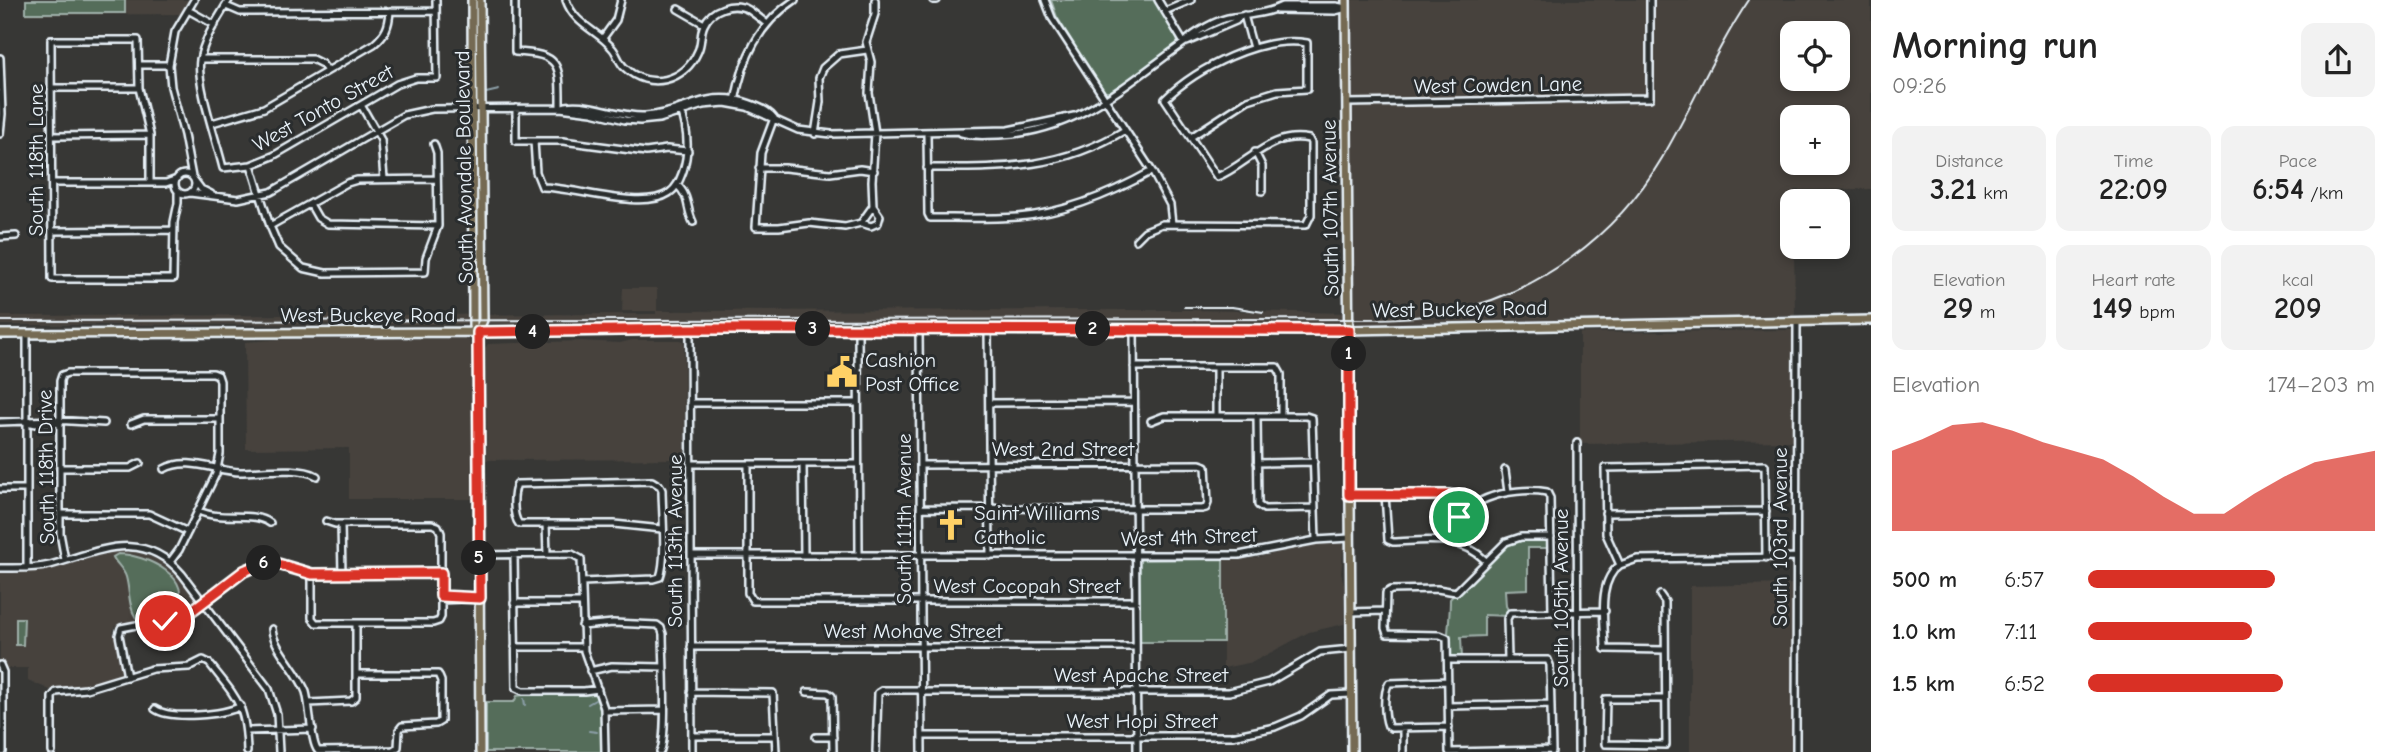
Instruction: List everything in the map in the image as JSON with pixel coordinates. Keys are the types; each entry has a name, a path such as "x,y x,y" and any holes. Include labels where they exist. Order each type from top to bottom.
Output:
{"main road":[{"name":"South Avondale Boulevard","path":"472,0 483,324 478,332 480,752"},
{"name":"South Avondale Boulevard","path":"478,332 473,326 473,253 480,0"},
{"name":"South 107th Avenue","path":"1346,4 1352,752"},
{"path":"473,253 477,262 477,276 482,281"},
{"name":"West Buckeye Road","path":"0,334 690,329 1349,330 1871,320"}],"street":[{"path":"176,212 195,186 172,95 169,65 175,32 194,0"},
{"path":"390,11 390,23 382,38 264,108 212,123 200,81 200,59 204,45 227,3 240,12 390,11 436,11 436,0"},
{"path":"515,0 515,52 536,53 550,58 560,78 560,107"},
{"path":"566,0 572,15 603,38 622,65 633,74 652,81 664,81 683,72 699,48 704,24 711,14 721,8 737,6 747,9 766,23"},
{"path":"603,38 618,15 621,0"},
{"path":"735,102 744,65 766,23 795,0"},
{"path":"861,223 873,206 875,133 869,93 871,62 866,42 875,14 875,0"},
{"path":"1045,0 1052,18 1152,171 1170,205 1172,224"},
{"path":"1158,0 1184,44"},
{"path":"1165,11 1191,0"},
{"name":"West Cowden Lane","path":"1347,103 1650,98 1650,0"},
{"path":"166,183 188,194 238,199 260,195 404,115 419,110 565,105 586,106 632,116 655,115 715,103 735,102 799,130 815,134 1016,129 1074,116 1104,100 1184,44 1242,16 1276,10 1282,6 1346,4"},
{"path":"678,9 704,24"},
{"path":"188,10 215,25"},
{"name":"West Tonto Street","path":"212,123 223,168 251,165 273,156 404,81 437,78 436,11"},
{"path":"1242,16 1253,48"},
{"name":"South 118th Lane","path":"139,65 138,40 51,40 52,279 173,279 173,230"},
{"path":"1136,240 1144,231 1162,224 1306,225 1310,220 1309,139 1277,141 1217,177 1165,100 1218,63 1253,48 1307,43 1307,89 1277,91 1248,100 1191,137"},
{"path":"815,134 821,102 820,78 823,68 839,54 867,50"},
{"path":"0,58 0,134"},
{"path":"200,59 312,59 322,64 327,71"},
{"path":"150,183 150,135 139,88 139,65 169,65"},
{"path":"51,88 139,88"},
{"path":"361,104 377,131 383,151 384,179"},
{"path":"516,108 516,141 583,142 613,149 646,152 667,149 688,151"},
{"path":"534,141 536,172 541,187 560,187 603,197 657,198 677,186 688,151 687,130 680,110"},
{"path":"774,118 763,141 756,227 809,223 845,227 861,223 871,226 878,223 880,216 873,206"},
{"path":"927,168 988,168 1037,164 1086,150 1125,130"},
{"path":"927,133 928,217 1020,217 1047,212 1104,195 1152,171"},
{"path":"52,136 150,135"},
{"path":"251,165 279,247 296,263 310,271 325,273 425,272 426,258 438,226 437,153 434,144"},
{"path":"52,231 173,230 178,178 184,168 186,151"},
{"path":"1255,152 1262,166 1262,191"},
{"path":"759,168 830,173 860,169 874,171"},
{"path":"52,183 166,183 186,175 193,178 201,189 214,196"},
{"path":"270,226 347,183 358,180 438,179"},
{"path":"677,186 687,198 688,214 693,222"},
{"path":"310,204 318,218 328,225 438,226"},
{"path":"0,237 16,236"},
{"name":"South 103rd Avenue","path":"1796,752 1797,321"},
{"name":"South 113th Avenue","path":"690,329 692,752"},
{"path":"858,329 859,556"},
{"name":"South 111th Avenue","path":"919,329 922,752"},
{"path":"988,329 990,556"},
{"path":"1134,329 1137,752"},
{"path":"27,334 27,568"},
{"path":"1134,367 1273,366 1282,374 1281,416"},
{"path":"1216,367 1216,416"},
{"name":"South 118th Drive","path":"65,560 60,514 62,375 213,373 218,375 220,381 220,419"},
{"path":"690,403 858,402"},
{"path":"989,403 1134,402"},
{"path":"1151,421 1164,416 1312,418 1316,540"},
{"path":"1257,416 1259,507 1314,508"},
{"path":"131,424 144,419 220,419 218,468 199,511 170,562"},
{"path":"0,422 104,423"},
{"name":"South 105th Avenue","path":"1577,443 1578,752"},
{"path":"1257,463 1314,462"},
{"path":"60,468 130,468 140,463"},
{"path":"690,464 858,464"},
{"path":"748,464 748,556"},
{"path":"803,464 804,555"},
{"path":"164,469 176,465 239,472 304,471 317,476"},
{"name":"West 2nd Street","path":"920,465 1206,466 1206,508 1135,509"},
{"path":"1620,565 1606,534 1605,468 1765,465 1766,558"},
{"path":"1506,470 1508,492"},
{"path":"582,582 660,577 662,570 662,529 662,490 659,484 652,481 517,484 517,523 617,524 632,530 662,529"},
{"path":"0,489 27,489"},
{"path":"1450,541 1455,523 1490,496 1508,492 1548,493 1552,612"},
{"path":"1385,494 1388,540 1450,541 1469,547 1486,561"},
{"path":"1349,495 1446,494 1461,500 1470,509"},
{"path":"920,509 1135,509"},
{"path":"199,511 218,517 261,518 270,523"},
{"path":"1605,513 1766,511"},
{"path":"60,514 149,514 188,532"},
{"path":"312,574 314,622 356,624 439,621 439,526 332,524 326,521"},
{"path":"341,524 342,574"},
{"path":"546,524 547,554"},
{"path":"1448,660 1548,660 1552,751 1449,752 1446,637 1387,634 1385,611 1387,591 1437,589 1456,592 1503,544 1513,539 1551,537"},
{"name":"West 4th Street","path":"691,555 1245,555 1316,540 1350,538"},
{"path":"0,568 47,565 101,548 122,545 144,549 170,562 263,680 275,705 279,752"},
{"path":"479,555 572,554 579,557 582,564 583,647 605,711 605,752"},
{"path":"514,555 517,690 598,689"},
{"name":"West Cocopah Street","path":"748,556 748,593 751,600 1136,601"},
{"path":"1665,650 1605,649 1605,588 1608,578 1620,565 1637,559 1796,557"},
{"path":"127,677 118,635 120,629 178,618 244,571 259,564 275,563 312,574 441,573"},
{"path":"1660,595 1665,602 1666,744 1605,744 1606,699 1665,699"},
{"path":"441,598 480,598"},
{"path":"514,603 582,603"},
{"path":"1351,612 1385,611"},
{"path":"1507,659 1509,614 1605,611"},
{"path":"582,626 617,623 657,625 661,628 664,710 661,752"},
{"path":"309,703 355,699 356,624"},
{"path":"272,629 274,641 299,676 309,703 316,750 359,752 397,748 401,727 440,723 442,716 439,676 434,673 357,674"},
{"path":"515,647 583,647"},
{"name":"West Mohave Street","path":"691,647 1136,647"},
{"name":"West Apache Street","path":"876,752 878,693 883,690 1244,690 1274,680 1316,653 1351,649"},
{"path":"52,752 54,693 86,689 155,668 189,667 204,660 241,706 247,752"},
{"path":"1,665 3,752"},
{"path":"590,671 607,666 663,667"},
{"path":"1448,681 1388,684 1386,689 1388,726 1449,727"},
{"path":"691,692 774,693 776,752"},
{"path":"807,692 831,694 833,752"},
{"name":"West Hopi Street","path":"922,736 1226,736 1257,732 1296,718 1331,695 1352,694"},
{"path":"1449,706 1551,704"},
{"path":"155,709 168,714 215,713 228,712 241,706"},
{"path":"605,711 664,710"},
{"path":"1403,728 1403,752"},
{"path":"246,730 313,729"},
{"path":"692,736 775,736"},
{"path":"816,737 833,737"},
{"path":"1629,744 1629,752"}],"shaded area":[{"path":"26,0 190,0 182,14 26,15"},
{"path":"1352,0 1871,0 1871,189 1780,189 1780,259 1794,259 1795,315 1361,324 0,325 0,316 656,314 656,311 622,311 623,288 657,288 657,311 1184,310 1354,313"},
{"path":"1792,330 1793,441 1580,444 1580,333"},
{"path":"464,338 471,344 473,499 349,499 349,448 246,449 245,342 284,339"},
{"path":"632,340 684,342 685,459 484,460 487,441 485,348 488,344 582,341 620,343"},
{"path":"1333,542 1342,543 1344,547 1341,572 1344,585 1344,624 1309,632 1253,662 1223,668 1223,559 1249,559"},
{"path":"116,550 138,552 159,560 179,578 195,599 195,605 170,617 116,625 113,632 121,675 76,689 55,687 50,690 28,680 28,668 6,668 5,663 0,660 0,572 46,570"},
{"path":"1793,584 1794,752 1690,752 1690,586"}],"green space":[{"path":"26,0 125,0 125,13 26,13"},
{"path":"1051,0 1155,0 1177,37 1178,44 1111,92 1103,92 1057,17"},
{"path":"1551,537 1551,548 1528,548 1528,589 1505,590 1506,606 1510,613 1508,616 1484,615 1484,636 1461,637 1462,659 1448,660 1450,599 1513,539"},
{"path":"118,554 154,563 174,579 179,589 179,600 173,612 136,618 130,603 126,577 113,557"},
{"path":"1223,559 1223,642 1140,642 1139,560"},
{"path":"16,618 24,618 23,645 16,645"},
{"path":"595,694 601,713 601,752 486,752 486,702 514,702 517,696 523,695"}],"waterway":[{"path":"486,93 499,90"},
{"path":"524,699 525,705"},
{"path":"588,704 595,700"},
{"path":"589,731 597,732"}],"railway":[{"path":"0,321 1361,319 1449,312 1482,303 1543,276 1598,236 1622,212 1662,158 1725,38 1749,0"},
{"path":"1184,307 1232,307 1263,312"}],"place":[{"name":"Cashion Post Office","path":"842,372"},
{"name":"Saint Williams Catholic","path":"951,525"}],"route":[{"path":"165,621 195,609 244,571 267,563 312,574 441,573 441,596 480,598 478,332 690,329 1349,330 1349,495 1442,493 1461,500 1470,509 1459,517"}]}
